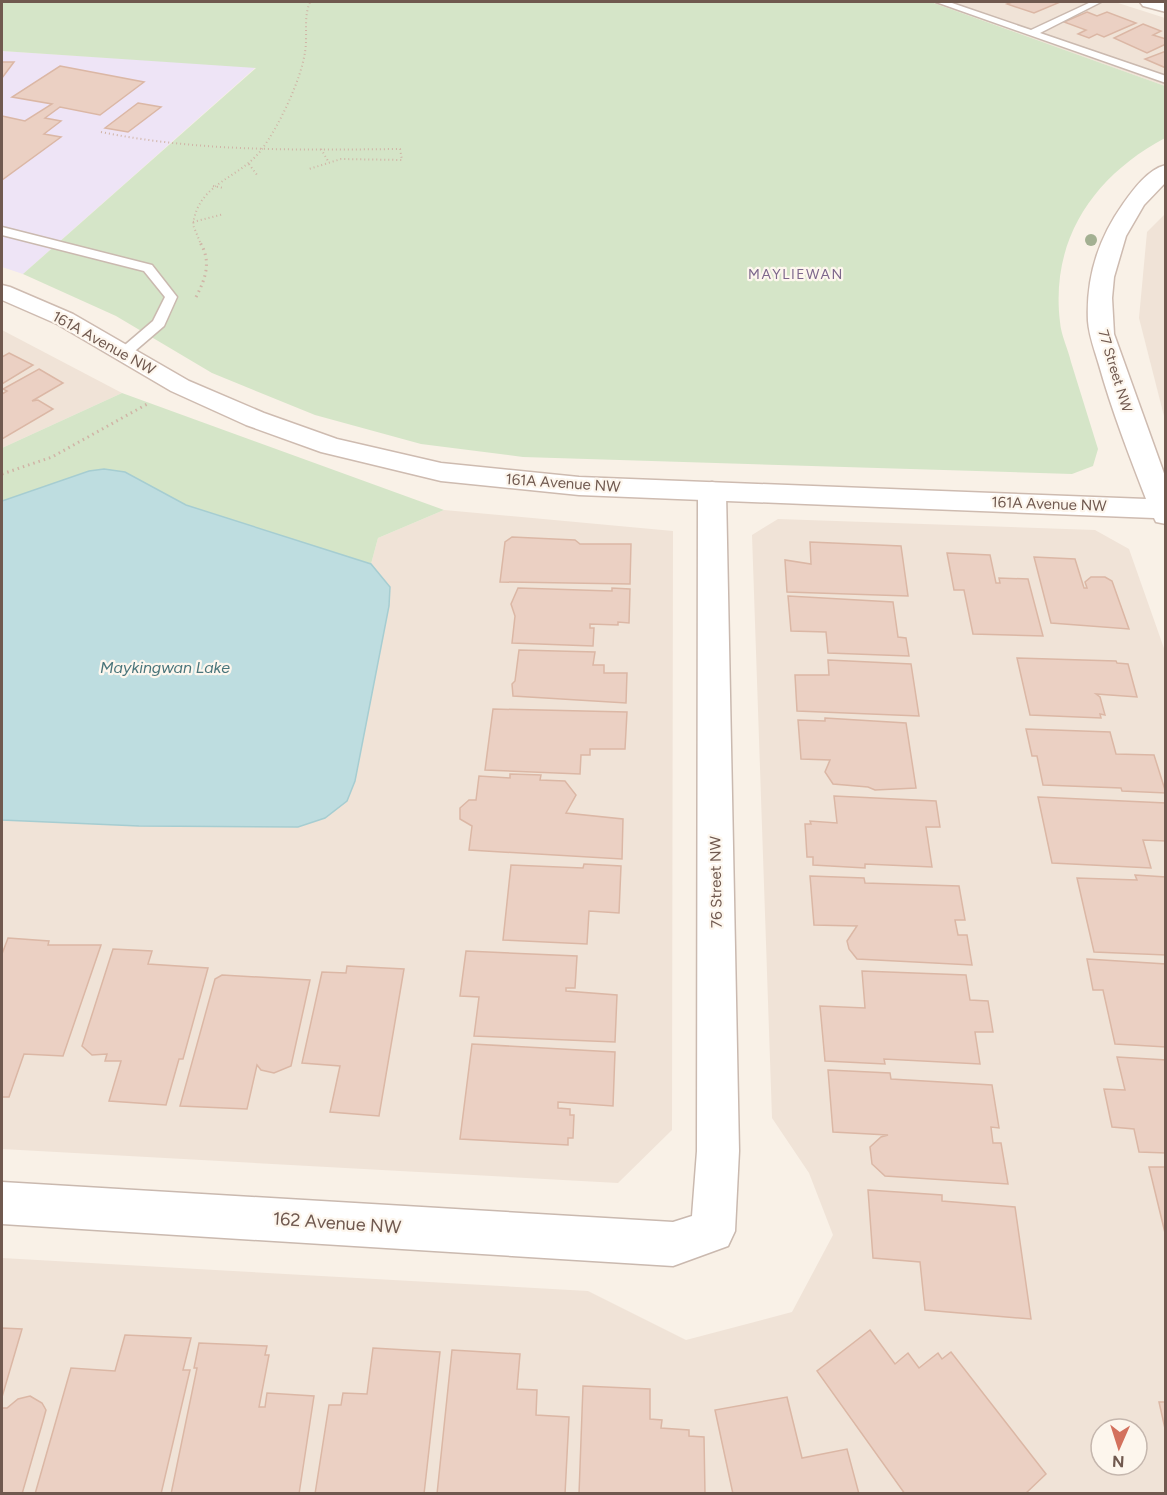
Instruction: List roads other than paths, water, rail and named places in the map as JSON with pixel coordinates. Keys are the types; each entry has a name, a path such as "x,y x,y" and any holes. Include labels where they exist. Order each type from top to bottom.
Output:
{"street":[{"path":"1149,2 1166,7"},
{"name":"77 Street NW","path":"1164,512 1116,382 1100,321 1102,276 1121,218 1148,184 1166,171"},
{"name":"161A Avenue NW","path":"2,292 65,319 180,386 255,418 330,446 441,472 568,485 1164,512"},
{"name":"76 Street NW","path":"673,1244 713,1231 718,1151 712,491"},
{"name":"162 Avenue NW","path":"2,1203 673,1244"}],"lane":[{"path":"941,2 1166,80"},
{"path":"1033,33 1096,2"},
{"path":"2,231 148,268 171,297 159,324 124,353"}],"water":[{"name":"Maykingwan Lake","path":"104,469 125,472 186,505 371,564 390,587 389,606 355,781 347,801 325,818 298,827 139,826 2,820 2,501 89,471"}],"district":[{"name":"MAYLIEWAN","path":"796,274"}]}
